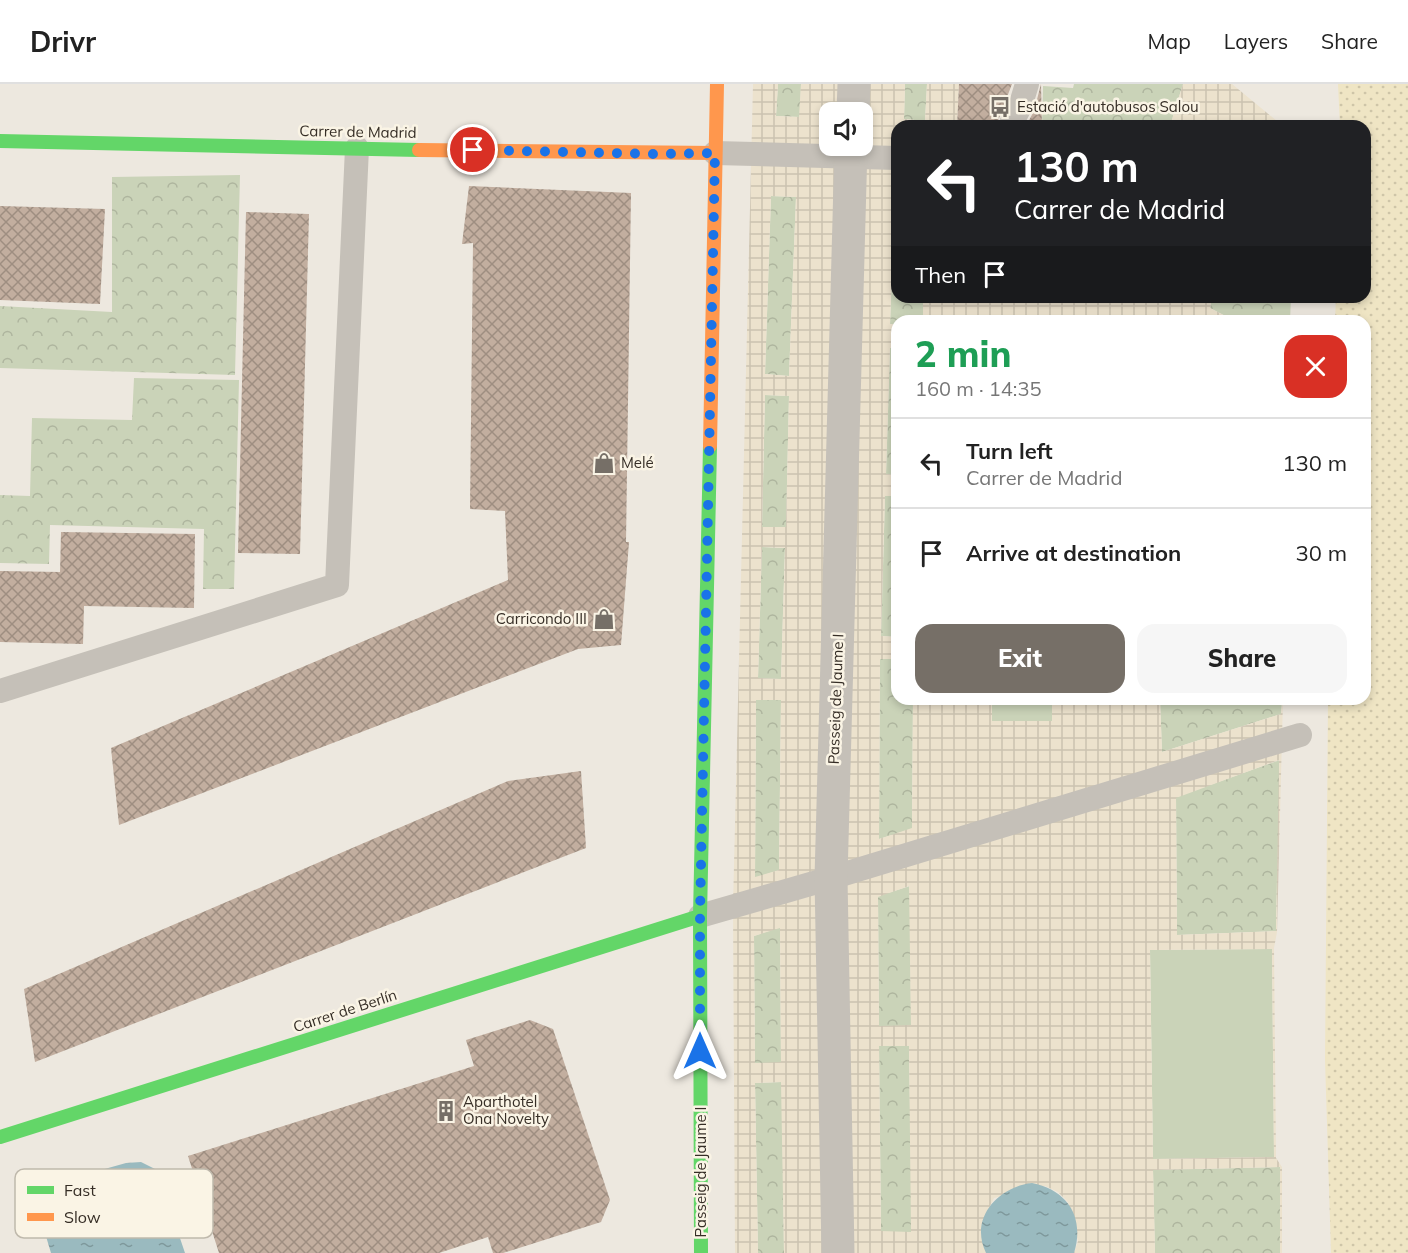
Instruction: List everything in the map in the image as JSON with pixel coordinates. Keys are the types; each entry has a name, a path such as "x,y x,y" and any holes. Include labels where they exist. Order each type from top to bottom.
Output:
{"street":[{"name":"Passeig de Jaume I","path":"701,1253 700,916 717,84"},
{"path":"853,102 854,84"},
{"name":"Carrer de Madrid","path":"0,141 657,154 715,153"},
{"name":"Passeig de Jaume I","path":"838,1253 831,878 851,156"},
{"name":"Carrer de Berlín","path":"0,1137 700,916"}],"lane":[{"path":"1013,120 1027,84"},
{"path":"0,691 337,585 357,148"},
{"path":"715,153 819,151"},
{"path":"873,154 891,157"},
{"path":"700,916 1300,735"}],"sand":[{"path":"1338,84 1408,84 1408,1253 1331,1253 1325,1060 1328,705 1371,705 1371,315 1335,315 1336,303 1371,303 1371,120 1340,120"}],"green space":[{"path":"778,84 801,84 800,117 776,116"},
{"path":"905,84 927,84 925,120 904,119"},
{"path":"1074,84 1183,84 1172,120 1042,120 1043,86 1073,88"},
{"path":"240,175 235,375 0,368 0,306 112,312 112,177"},
{"path":"771,196 796,197 789,376 765,374"},
{"path":"891,298 891,303 923,303 923,315 891,315 890,324"},
{"path":"1211,303 1291,303 1290,315 1223,315 1210,308"},
{"path":"890,348 891,348 891,474 886,474"},
{"path":"134,378 239,380 234,589 203,589 204,529 50,525 49,564 0,563 0,495 30,496 32,418 132,420"},
{"path":"765,395 789,396 786,527 762,527"},
{"path":"885,496 891,496 891,637 881,636"},
{"path":"762,547 785,548 781,679 758,678"},
{"path":"880,658 891,659 891,705 913,705 912,829 879,839"},
{"path":"756,700 781,700 779,870 755,878"},
{"path":"992,705 1052,705 1052,721 992,721"},
{"path":"1160,705 1282,705 1281,714 1162,752"},
{"path":"1280,760 1276,931 1177,935 1176,797"},
{"path":"910,886 911,1026 879,1026 878,896"},
{"path":"780,927 781,1063 755,1063 754,936"},
{"path":"1272,949 1274,1157 1153,1159 1150,950"},
{"path":"879,1046 909,1046 912,1232 881,1232"},
{"path":"782,1082 784,1253 758,1253 755,1083"},
{"path":"1280,1167 1280,1253 1155,1253 1153,1170"}],"shaded area":[{"path":"753,84 778,84 776,116 799,117 801,84 905,84 904,119 914,120 891,120 891,348 886,474 891,474 891,496 885,496 881,636 891,637 891,659 880,659 879,839 912,828 913,705 992,705 992,721 1052,721 1052,705 1160,705 1162,752 1281,714 1283,705 1277,932 1274,948 1276,1158 1282,1167 1282,1253 1280,1253 1280,1167 1153,1170 1155,1253 1074,1253 1078,1241 1068,1202 1058,1192 1045,1186 994,1198 982,1223 986,1253 784,1253 781,1082 755,1083 758,1253 735,1253 733,906","holes":["771,196 796,197 789,376 765,374","765,395 789,396 786,527 762,527","762,547 785,548 781,679 758,678","756,700 781,700 779,870 755,877","1279,760 1276,931 1177,935 1176,798","909,886 911,1025 879,1026 878,897","780,928 781,1062 755,1063 754,936","1272,949 1274,1157 1153,1159 1150,950","879,1046 909,1046 911,1232 881,1231"]},
{"path":"927,84 959,84 957,120 925,120"},
{"path":"1183,84 1232,84 1276,120 1172,120"},
{"path":"923,303 1211,303 1210,308 1223,315 923,315"}],"water":[{"path":"141,1162 155,1169 105,1169 126,1163"},
{"path":"1032,1183 1055,1192 1071,1207 1077,1228 1074,1253 986,1253 981,1228 990,1206 1008,1191"},
{"path":"46,1238 180,1238 185,1253 51,1253"}],"building":[{"path":"959,84 1012,84 998,120 957,120"},
{"path":"1041,84 1042,120 1029,120"},
{"path":"469,186 631,193 626,542 629,542 621,645 578,649 119,825 111,748 508,580 505,511 470,509 473,243 462,244"},
{"path":"0,206 105,209 100,304 0,300"},
{"path":"246,212 309,214 300,554 238,553"},
{"path":"61,532 195,534 194,608 84,606 83,644 0,642 0,571 60,572"},
{"path":"581,771 586,848 35,1062 24,989 508,781"},
{"name":"Aparthotel Ona Novelty","path":"530,1020 553,1029 610,1200 601,1222 503,1253 493,1253 488,1237 439,1253 219,1253 213,1234 213,1169 192,1169 188,1156 474,1066 466,1040"}],"traffic: fast":[{"path":"0,141 419,150"},
{"path":"701,1253 700,916 710,446"},
{"path":"0,1137 700,916"}],"traffic: slow":[{"path":"710,446 717,84"},
{"path":"419,150 715,153"}],"place":[{"name":"Estació d'autobusos Salou","path":"1000,107"},
{"name":"Melé","path":"604,463"},
{"name":"Carricondo III","path":"604,619"},
{"name":"Aparthotel Ona Novelty","path":"446,1111"}],"route":[{"path":"473,150 715,153 700,916 700,1051"}]}
